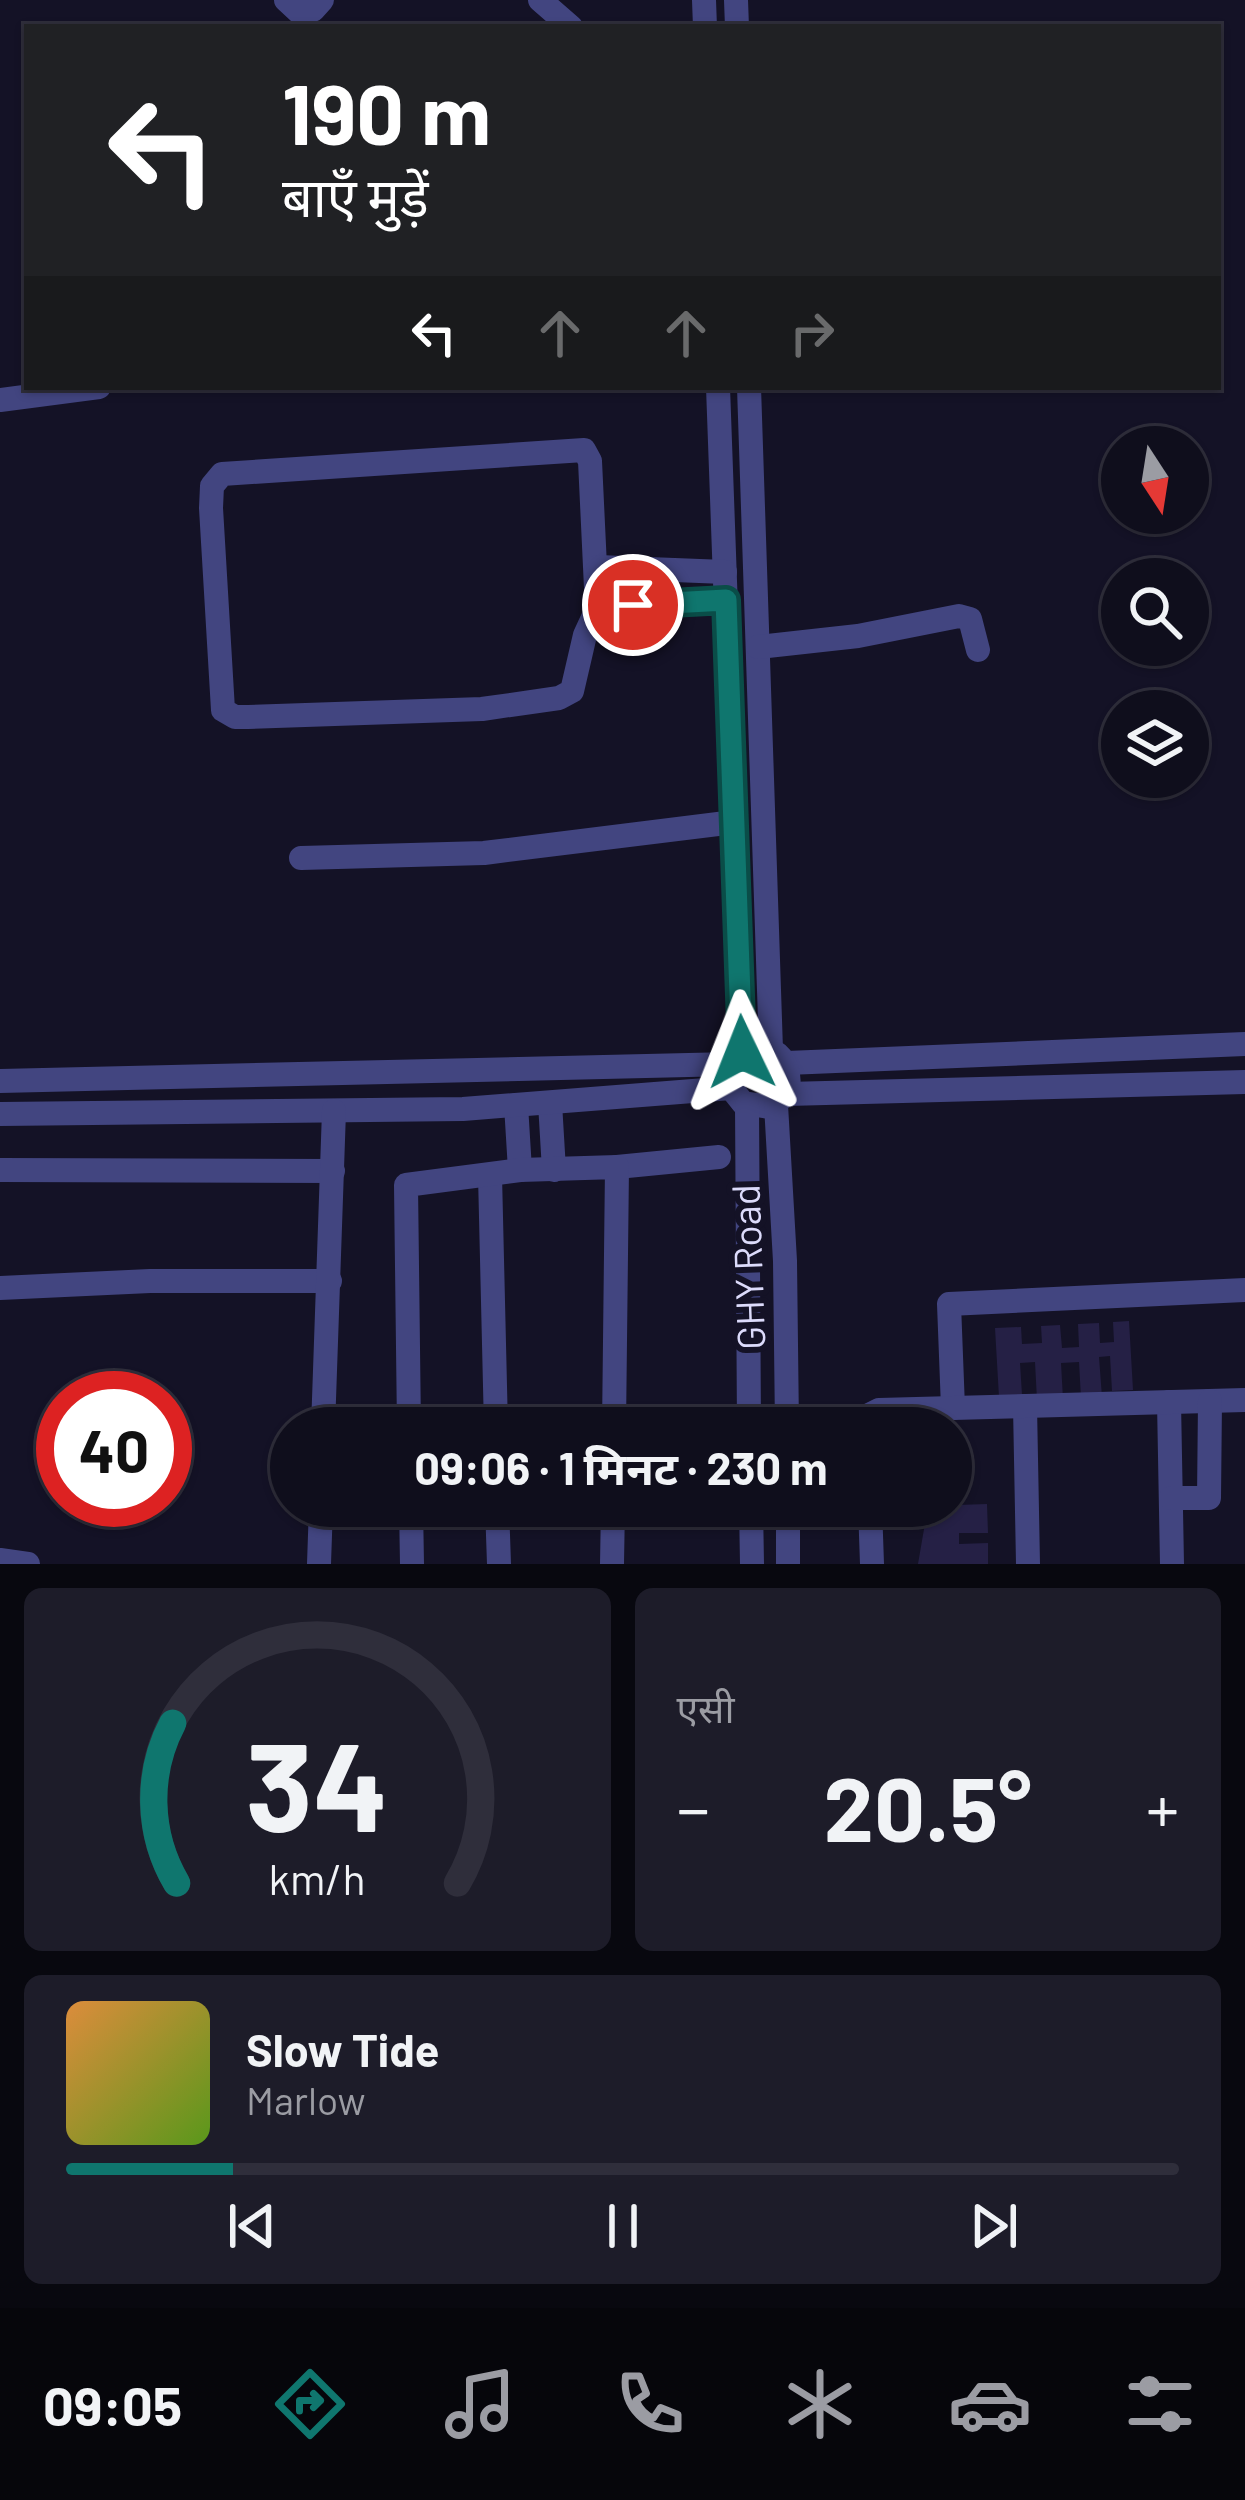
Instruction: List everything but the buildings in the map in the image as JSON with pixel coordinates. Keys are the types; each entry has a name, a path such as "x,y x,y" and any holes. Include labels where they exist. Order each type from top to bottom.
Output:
{"street":[{"path":"286,0 300,14 313,10 322,0"},
{"path":"540,0 568,24"},
{"path":"0,400 76,390"},
{"name":"GHY Road","path":"718,390 748,1407"},
{"name":"GHY Road","path":"749,390 779,1056 790,1073 782,1100 787,1407"},
{"path":"584,450 590,460 597,609 585,635 577,685 559,698 482,709 236,717 223,710 219,692 212,486 228,471 584,450"},
{"path":"598,567 725,572"},
{"path":"597,609 726,600"},
{"path":"758,646 858,636 959,616 970,619 978,650"},
{"path":"301,858 484,853 734,822"},
{"path":"738,1077 10,1080 11,1113 334,1111 550,1103 738,1077 779,1056 1245,1044"},
{"path":"738,1077 762,1108 782,1100 1245,1082"},
{"path":"550,1103 554,1170"},
{"path":"516,1105 520,1171"},
{"path":"324,1407 334,1111"},
{"path":"410,1407 405,1187 412,1182 520,1171 719,1157"},
{"path":"614,1407 617,1167"},
{"path":"0,1170 333,1171"},
{"path":"490,1175 496,1407"},
{"path":"0,1288 150,1281 330,1281"},
{"path":"953,1407 949,1304 1245,1290"},
{"path":"972,1407 1245,1400"},
{"path":"1171,1498 1209,1498 1210,1401"},
{"path":"1169,1402 1172,1564"},
{"path":"1025,1406 1028,1564"},
{"path":"319,1564 320,1527"},
{"path":"411,1527 412,1564"},
{"path":"498,1527 499,1564"},
{"path":"612,1564 613,1527"},
{"path":"751,1527 752,1564"},
{"path":"788,1527 788,1564"},
{"path":"871,1527 872,1564"},
{"path":"0,1560 28,1564"}],"route":[{"path":"633,605 726,600 742,1052"}]}
